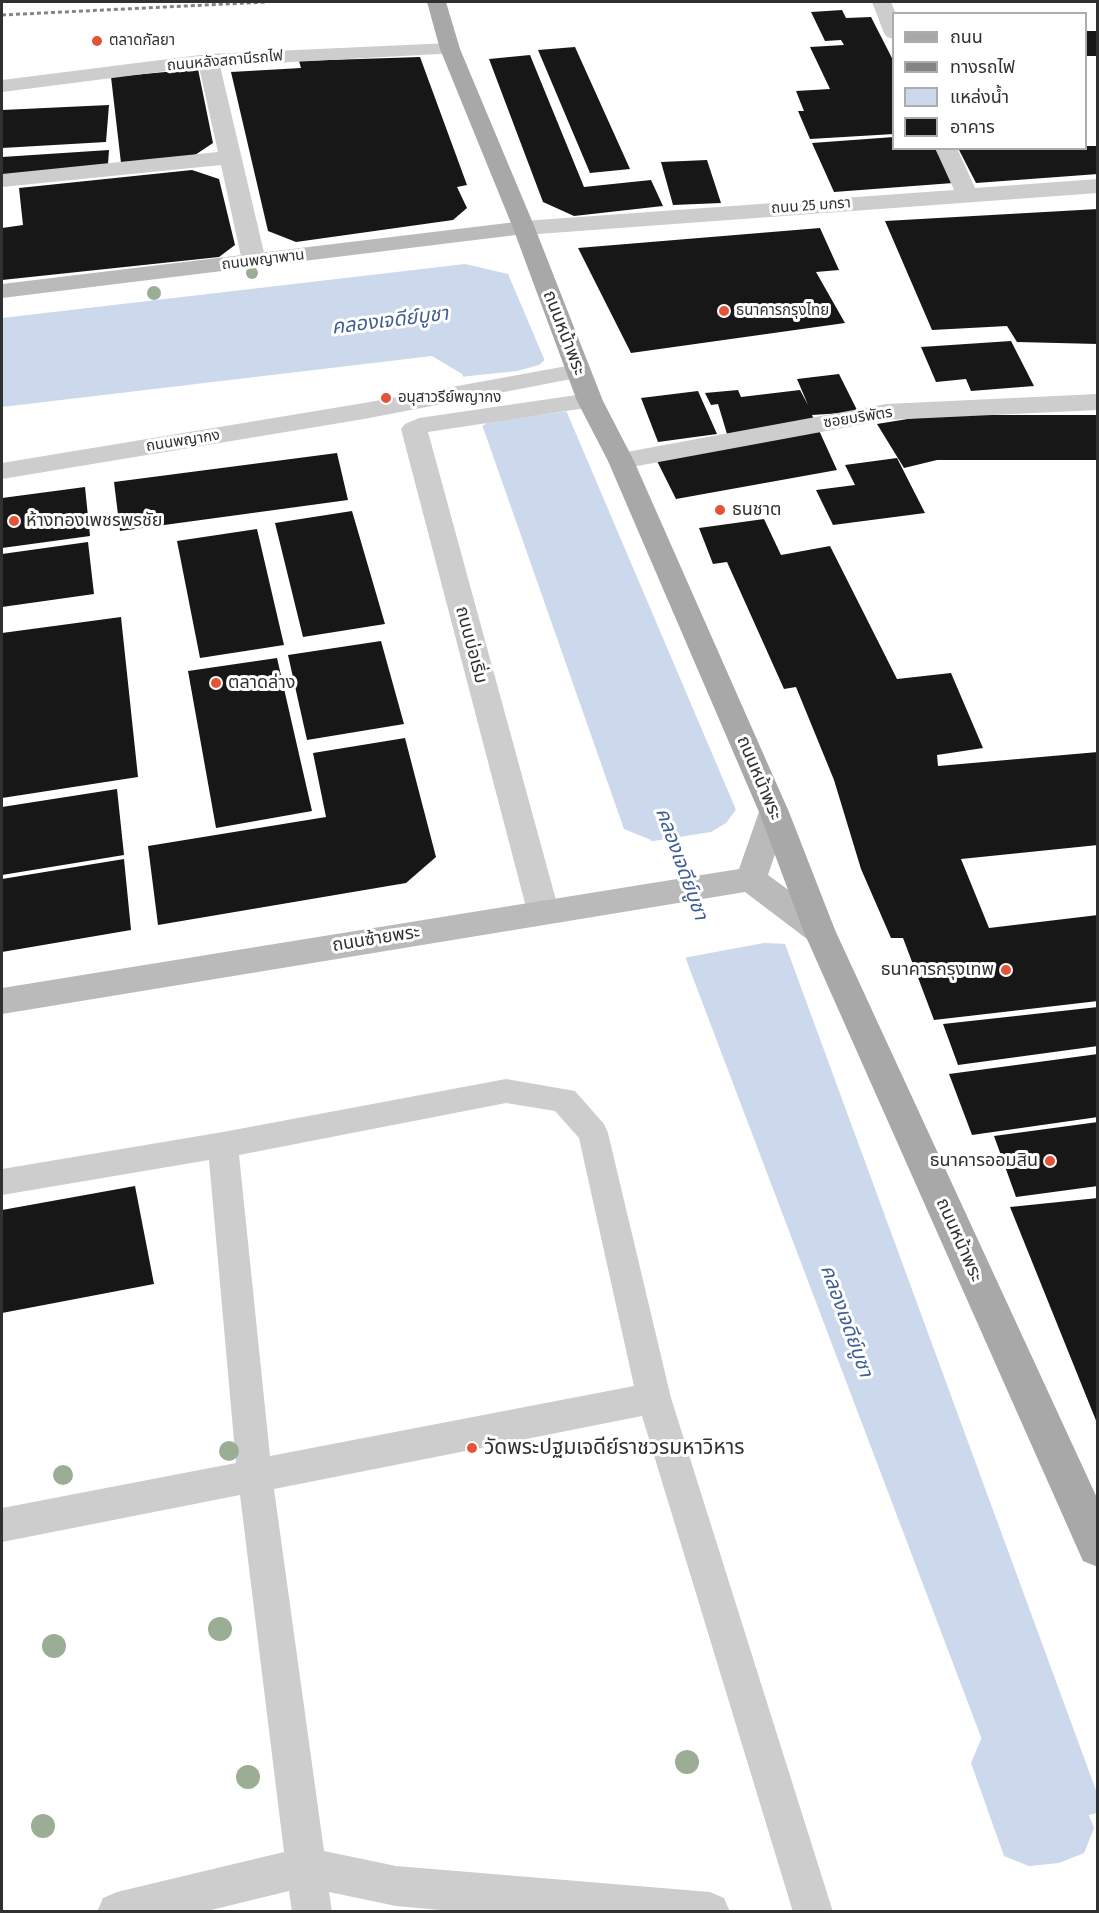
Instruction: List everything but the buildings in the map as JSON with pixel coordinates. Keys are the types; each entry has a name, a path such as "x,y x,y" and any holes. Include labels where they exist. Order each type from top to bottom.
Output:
{"main road":[{"name":"ถนนหน้าพระ","path":"436,2 450,49 524,228 590,401 621,461 774,812 819,930 1098,1547"}],"street":[{"path":"881,2 892,28"},
{"name":"ถนนหลังสถานีรถไฟ","path":"2,86 208,60 450,49"},
{"path":"208,60 254,261"},
{"path":"947,150 967,195"},
{"path":"2,181 232,157"},
{"name":"ถนน 25 มกรา","path":"524,228 1098,186"},
{"name":"ถนนพญาพาน","path":"2,291 524,228"},
{"name":"ถนนพญากง","path":"2,471 364,411 578,371"},
{"path":"364,411 414,429 452,420 590,401"},
{"name":"ซอยบริพัตร","path":"621,461 886,412 1098,402"},
{"name":"ถนนบ่อเริ่ม","path":"414,429 543,911"},
{"path":"774,812 751,879 819,930"},
{"name":"ถนนซ้ายพระ","path":"2,1001 579,905 751,879"}],"lane":[{"path":"2,1182 223,1145 506,1091 564,1100 593,1133 654,1398 813,1911"},
{"path":"223,1145 255,1477 312,1911"},
{"path":"2,1525 654,1398"},
{"path":"117,1911 306,1867 396,1886 710,1911"}],"water":[{"path":"465,264 508,274 734,805 1097,1793 1097,1813 1017,1832 687,962 651,840 624,829 485,433 462,374 432,356 2,407 2,318"}],"pier":[{"path":"547,358 569,411 488,422 480,428 460,377 517,371 539,365"},
{"path":"738,807 788,944 764,943 683,958 647,842 711,832 726,823"}],"waterway":[{"name":"คลองเจดีย์บูชา","path":"1005,1763 1029,1831 1059,1828"}],"railway":[{"path":"2,15 267,2"}],"place":[{"name":"ตลาดกัลยา","path":"97,41"},
{"name":"ธนาคารกรุงไทย","path":"724,311"},
{"name":"อนุสาวรีย์พญากง","path":"386,398"},
{"name":"ธนชาต","path":"720,510"},
{"name":"ห้างทองเพชรพรชัย","path":"14,521"},
{"name":"ตลาดล่าง","path":"216,683"},
{"name":"ธนาคารกรุงเทพ","path":"1006,970"},
{"name":"ธนาคารออมสิน","path":"1050,1161"},
{"name":"วัดพระปฐมเจดีย์ราชวรมหาวิหาร","path":"472,1448"}]}
